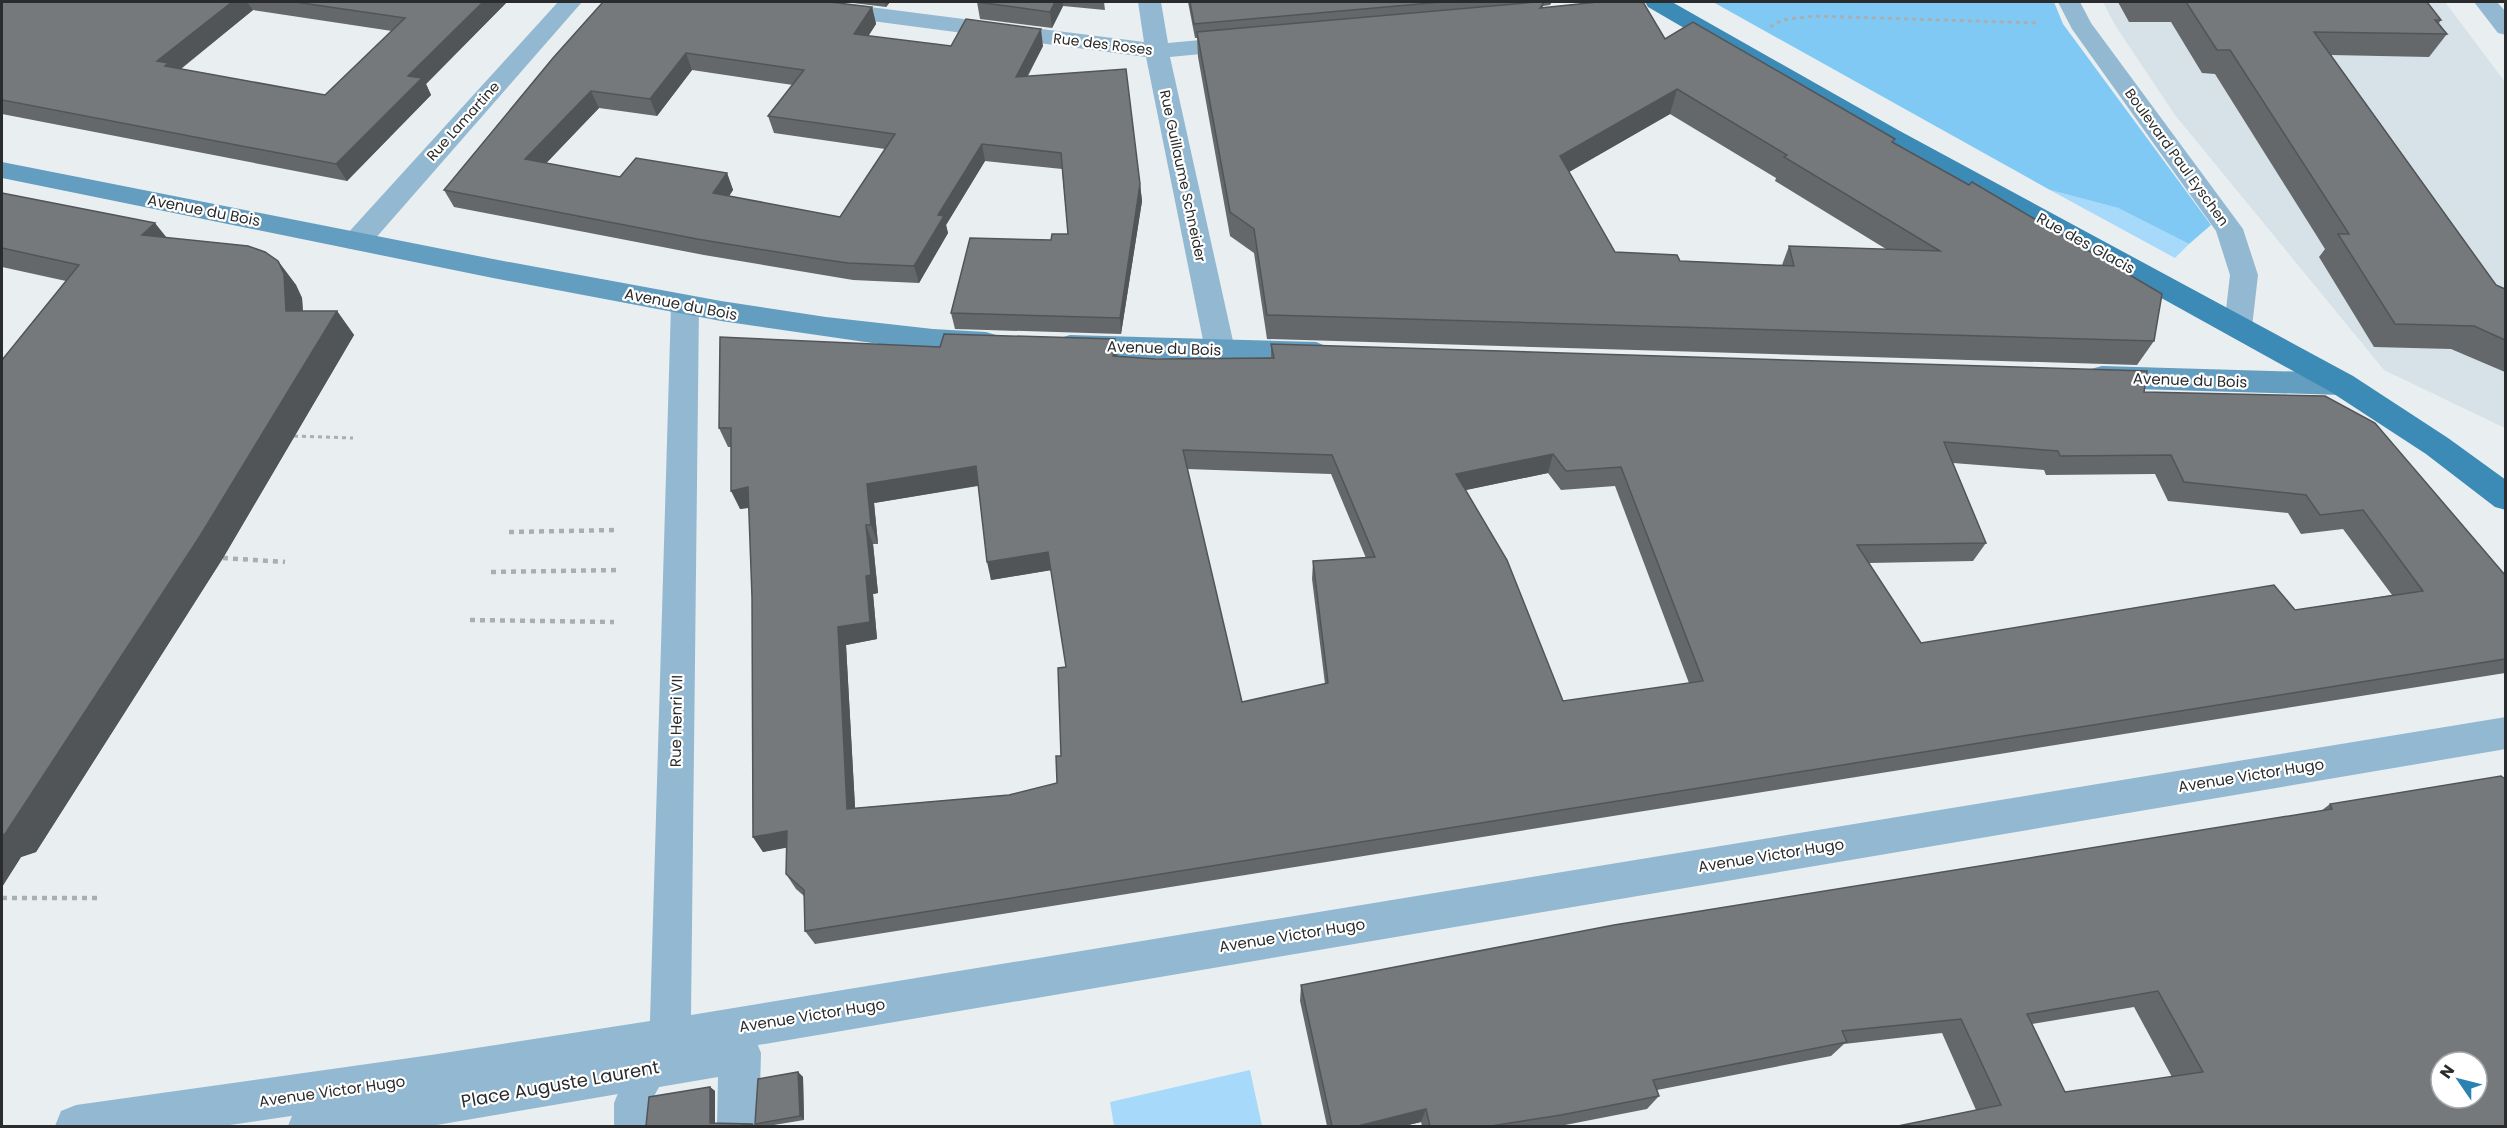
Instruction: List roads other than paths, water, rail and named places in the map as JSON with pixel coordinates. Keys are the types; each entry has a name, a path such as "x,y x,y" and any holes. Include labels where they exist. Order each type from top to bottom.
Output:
{"main road":[{"name":"Rue des Glacis","path":"1643,2 2342,384 2437,446 2505,498"},
{"name":"Avenue du Bois","path":"2,170 807,327 940,341 1011,343"},
{"name":"Avenue du Bois","path":"1046,344 1339,354"},
{"name":"Avenue du Bois","path":"2076,376 2342,384"}],"street":[{"name":"Rue Lamartine","path":"357,241 570,2"},
{"name":"Rue des Roses","path":"781,2 1157,51 1266,41"},
{"name":"Rue Guillaume Schneider","path":"1150,2 1157,51 1220,350"},
{"path":"2484,2 2505,28"},
{"name":"Boulevard Paul Eyschen","path":"2075,13 2229,229 2244,275 2238,327"},
{"name":"Rue Henri VII","path":"661,1053 685,305"},
{"name":"Avenue Victor Hugo","path":"76,1126 431,1076 661,1053 2505,733"},
{"name":"Place Auguste Laurent","path":"309,1126 661,1053 740,1053 738,1126"}],"lane":[{"name":"Rue Henri VII","path":"631,1126 632,1103 661,1053"}]}
